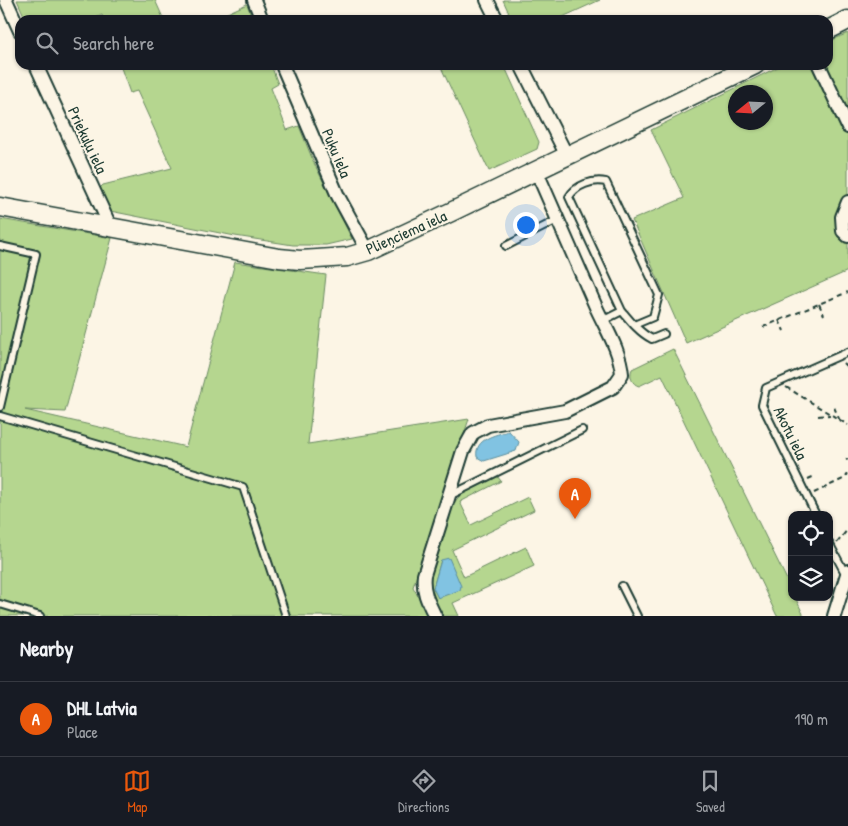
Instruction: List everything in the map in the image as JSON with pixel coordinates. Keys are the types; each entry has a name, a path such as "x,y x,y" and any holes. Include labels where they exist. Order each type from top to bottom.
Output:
{"main road":[{"path":"833,28 848,20"},
{"name":"Plieņciema iela","path":"0,207 279,258 300,260 347,256 368,251 744,70"}],"street":[{"path":"6,0 15,20"},
{"path":"254,0 260,15"},
{"path":"487,0 495,15"},
{"name":"Priekuļu iela","path":"38,70 112,228"},
{"name":"Puķu iela","path":"284,70 338,196 368,251"},
{"path":"524,70 567,156"},
{"path":"821,70 848,127"},
{"path":"435,616 425,595 424,575 464,451 473,433 488,425 564,411 613,387 622,374 621,364 536,170"},
{"path":"848,202 842,217 843,231 848,236"},
{"path":"834,616 847,573"}],"lane":[{"path":"634,325 653,317 659,296 606,182 596,179 573,190 569,197 622,311 634,325 652,339 664,334"},
{"path":"506,246 557,220"},
{"path":"0,246 36,254 0,407"},
{"path":"602,320 622,311"},
{"name":"Akotu iela","path":"814,511 762,405 766,388 848,352"},
{"path":"0,416 243,487 286,616"},
{"path":"449,496 582,430"},
{"path":"833,550 847,573"},
{"path":"622,586 637,616"},
{"path":"0,604 40,616"}],"path":[{"path":"763,327 848,292"},
{"path":"819,304 824,315"},
{"path":"779,320 784,331"},
{"path":"778,382 848,426"},
{"path":"834,407 840,421"},
{"path":"818,416 830,415"},
{"path":"807,497 845,478 848,474"},
{"path":"833,545 836,545 848,529"}],"green space":[{"path":"17,0 155,0 162,15 102,15 24,15"},
{"path":"503,0 600,0 567,15 510,15"},
{"path":"247,4 251,15 223,15"},
{"path":"848,33 848,271 686,343 632,220 684,198 651,130 728,92 728,130 773,130 773,85 742,85 772,70 833,70 833,40"},
{"path":"122,70 273,70 278,84 271,88 287,130 299,126 314,163 352,239 326,245 293,245 235,236 110,211 100,188 103,185 172,168 137,91 130,93"},
{"path":"442,70 506,70 539,142 537,149 489,171"},
{"path":"0,219 112,238 65,412 25,410 186,447 235,262 326,275 308,444 469,419 413,587 429,616 0,616"},
{"path":"673,349 788,582 788,601 797,601 804,616 777,616 662,375 639,386 632,380 632,369"},
{"path":"497,476 501,481 460,502 471,525 528,497 534,510 452,550 464,577 526,547 534,566 453,603 459,616 441,616 428,590 430,575 453,504 461,494","holes":["441,560 438,598 433,588"]}],"water":[{"path":"509,431 519,442 516,451 484,461 477,457 477,451 482,442 492,436"},
{"path":"449,558 461,586 460,590 438,598 433,588 441,560"}],"place":[{"name":"DHL Latvia","path":"575,519"}]}
